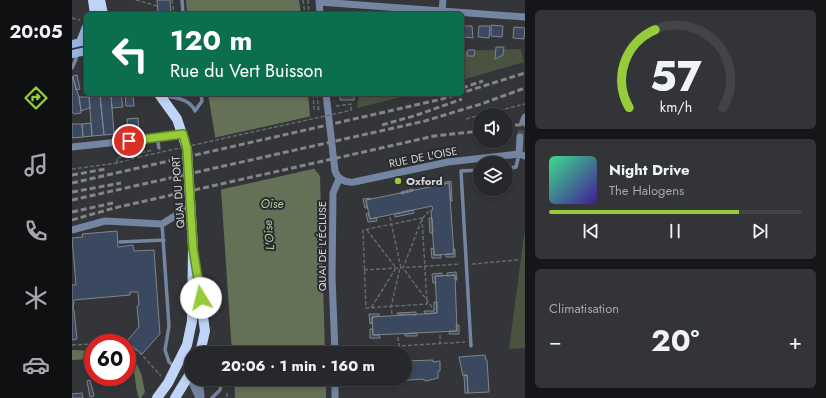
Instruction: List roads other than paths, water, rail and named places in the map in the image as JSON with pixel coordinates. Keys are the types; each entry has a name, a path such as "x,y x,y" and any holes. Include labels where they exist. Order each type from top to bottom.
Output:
{"main road":[{"path":"95,12 96,1"},
{"path":"96,1 102,12"},
{"name":"QUAI DU PORT","path":"156,398 176,368 187,345 192,321 193,248 187,149 177,119 160,96"},
{"name":"QUAI DU PORT","path":"193,248 205,331 202,346"},
{"path":"176,368 184,371"},
{"path":"175,398 184,384"}],"street":[{"path":"442,11 443,0"},
{"path":"91,12 96,1"},
{"path":"320,12 319,1 456,12"},
{"path":"464,13 525,17"},
{"path":"79,42 84,31"},
{"path":"74,53 84,51"},
{"path":"325,96 322,108 334,171 339,179"},
{"path":"72,147 183,134"},
{"path":"520,137 522,155"},
{"name":"RUE DE L'OISE","path":"339,179 347,182 354,182 448,162 522,155"},
{"name":"QUAI DE L'ÉCLUSE","path":"335,346 332,277 333,194 334,187 339,179"},
{"path":"72,230 105,221 162,224 191,206"},
{"path":"195,386 200,398"},
{"path":"199,386 200,398"},
{"path":"335,386 335,398"}],"lane":[{"path":"182,0 183,12"},
{"path":"72,68 76,59 74,53"},
{"path":"166,96 185,101 191,105 195,111 202,101 201,96"},
{"path":"157,138 159,148"},
{"path":"513,168 516,167 522,155"},
{"path":"471,344 461,171 473,170"},
{"path":"162,224 169,326 165,350 169,362 176,368"},
{"path":"120,242 164,240"},
{"path":"201,298 219,292"},
{"path":"212,398 220,390 221,386"}],"water":[{"path":"186,0 299,0 301,12 187,12"},
{"name":"Oise","path":"208,96 308,96 315,170 320,176 325,346 232,346 219,160"},
{"path":"72,350 84,351 84,359 72,360"},
{"path":"136,364 142,376 145,392 141,398 139,398 136,384"},
{"path":"234,386 326,386 326,398 235,398"}],"tunnel":[{"path":"520,137 523,122"}],"railway":[{"path":"464,92 525,73"},
{"path":"464,87 483,81"},
{"path":"72,200 425,121 481,104 525,88"},
{"path":"72,183 452,96"},
{"path":"382,125 417,115 462,99"},
{"path":"513,125 525,125"},
{"path":"72,220 114,208 434,136 473,132"},
{"path":"72,175 106,169"},
{"path":"72,192 121,183"},
{"path":"72,212 113,203"}],"place":[{"name":"Oxford","path":"398,181"}],"water label":[{"name":"L'Oise","path":"269,235"}]}
